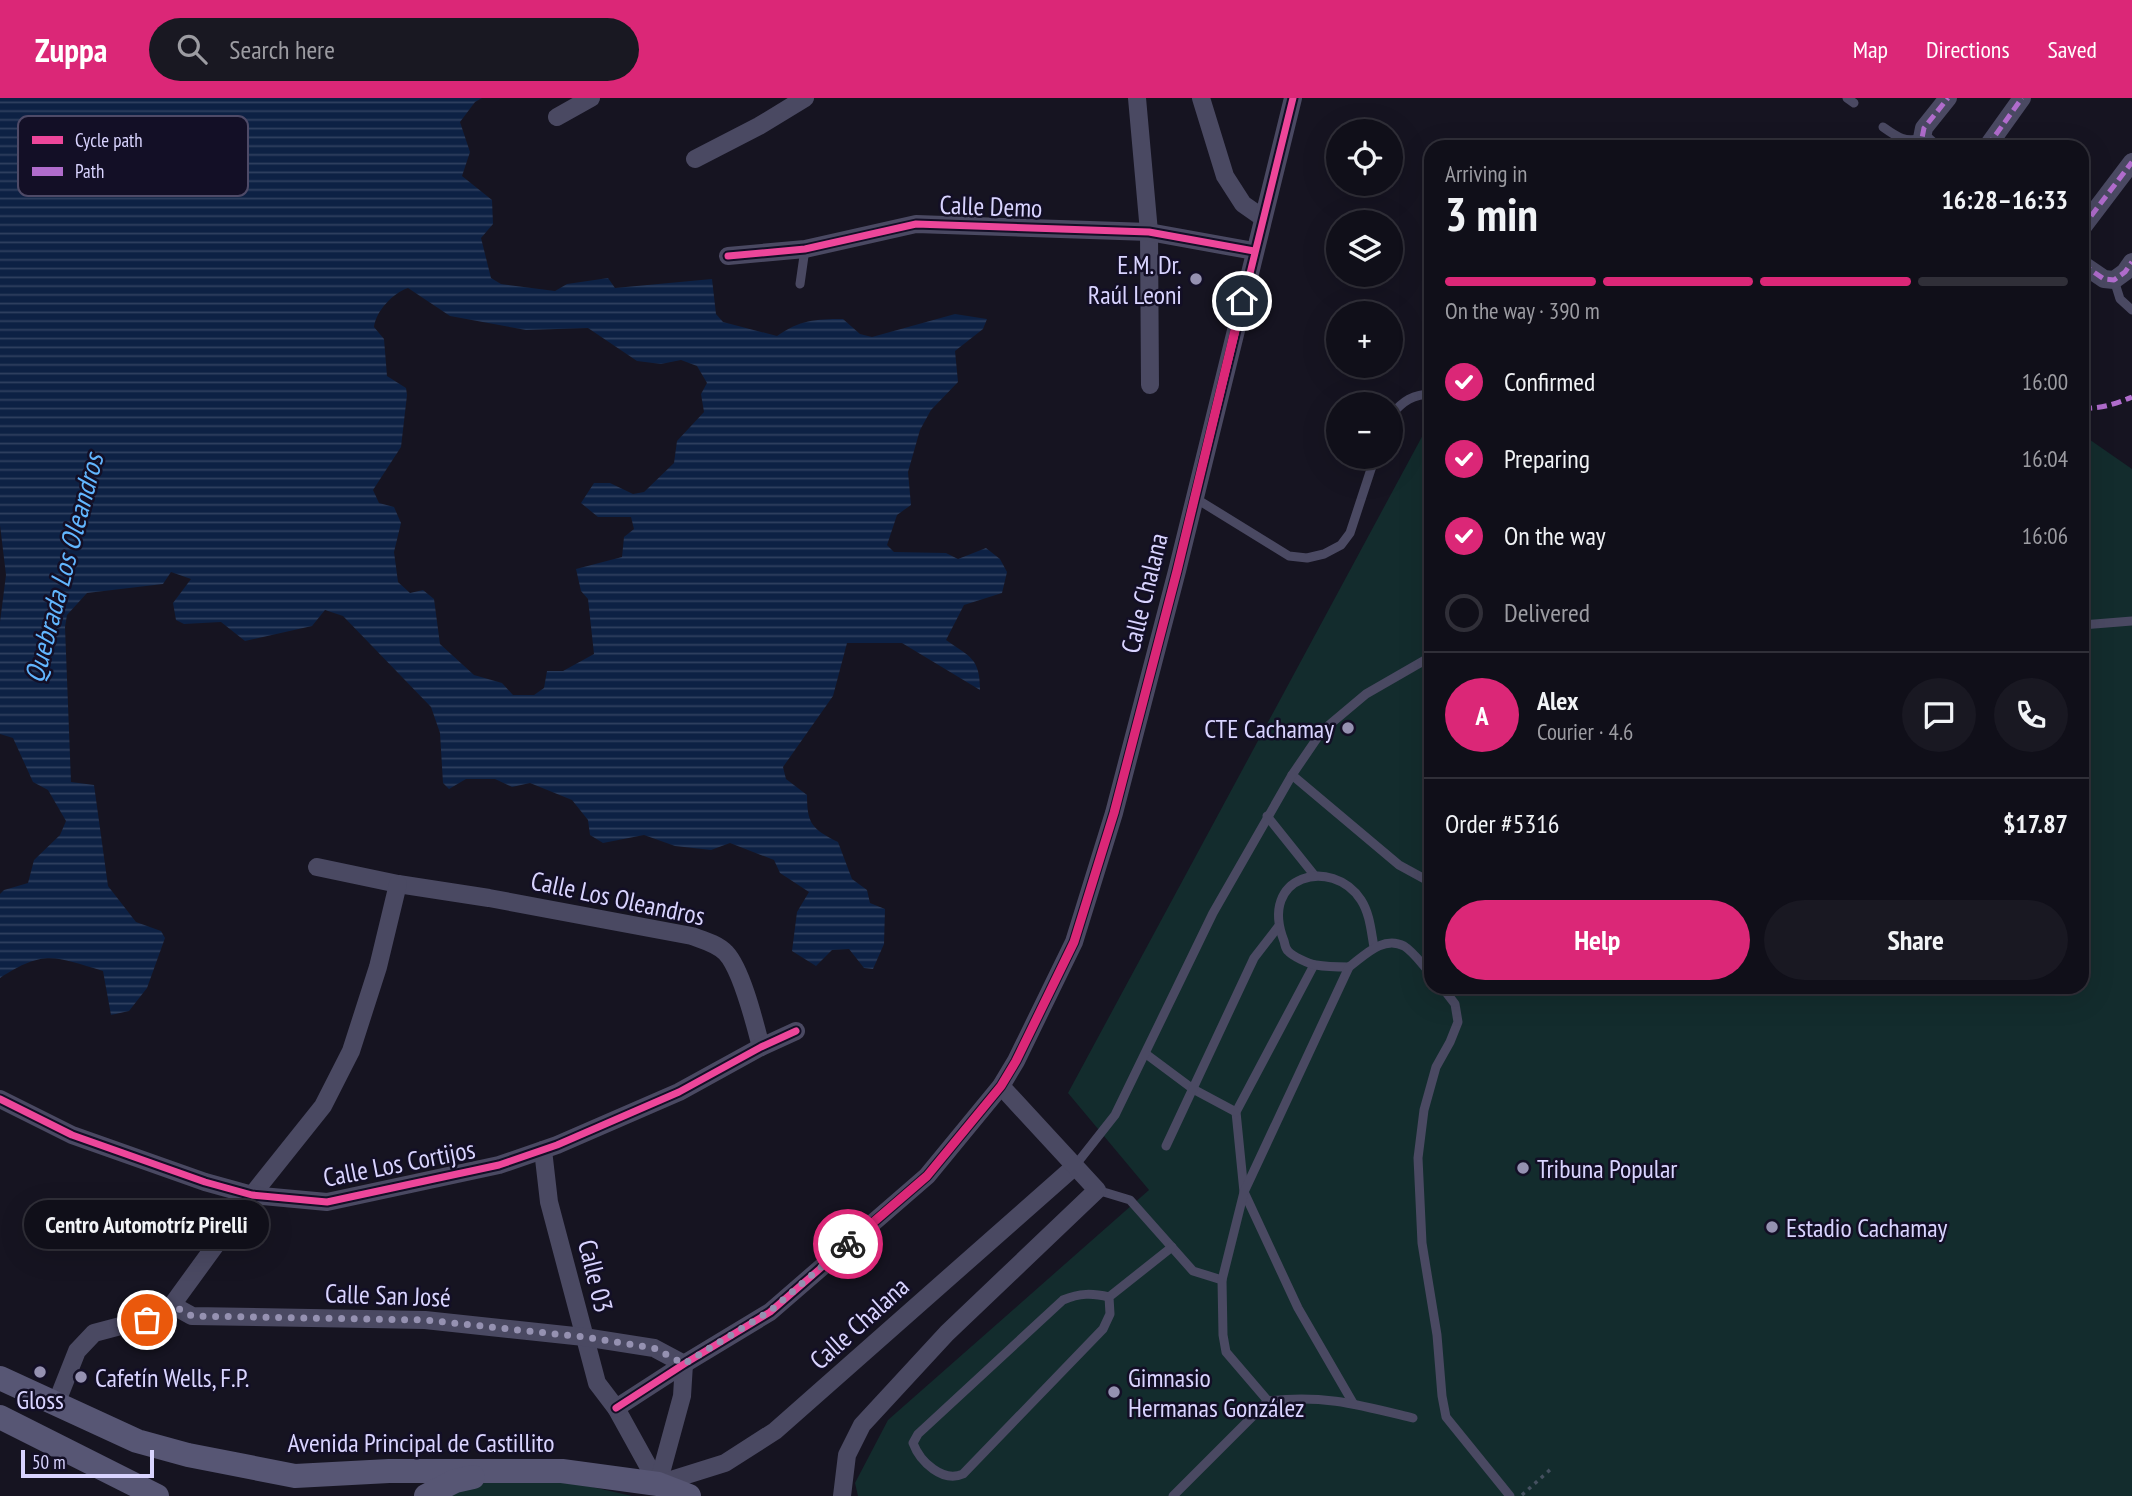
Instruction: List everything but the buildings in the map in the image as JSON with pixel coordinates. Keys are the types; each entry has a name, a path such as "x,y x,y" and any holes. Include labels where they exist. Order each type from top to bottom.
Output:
{"main road":[{"name":"Avenida Principal de Castillito","path":"0,1378 137,1441 188,1455 295,1476 388,1471 562,1471 658,1484 689,1496"},
{"path":"0,1417 122,1488 157,1496"},
{"path":"426,1496 455,1481 504,1470"}],"street":[{"path":"556,117 591,98"},
{"path":"695,159 759,126 805,98"},
{"path":"1137,98 1149,232 1150,385"},
{"path":"1202,98 1225,176 1243,204 1263,218"},
{"name":"Calle Chalana","path":"616,1409 770,1311 927,1176 1001,1086 1016,1061 1074,942 1114,813 1293,98"},
{"path":"1927,140 1924,128 1948,98"},
{"path":"1992,140 2022,98"},
{"path":"2089,219 2132,162"},
{"name":"Calle Demo","path":"728,256 805,249 916,225 1149,232 1254,251"},
{"path":"2089,269 2104,279 2114,280 2125,272 2132,262"},
{"name":"Calle Los Oleandros","path":"317,867 692,936 709,942 725,952 734,966 761,1047"},
{"path":"56,1404 77,1351 94,1333 147,1320 172,1305 252,1195 323,1106 351,1051 378,967 398,884"},
{"name":"Calle Los Cortijos","path":"0,1099 72,1135 205,1182 252,1195 327,1202 499,1165 542,1150 679,1092 796,1031"},
{"path":"842,1496 847,1455 862,1425 947,1333 1097,1190 1001,1086"},
{"name":"Calle 03","path":"542,1150 549,1202 597,1383 616,1409 658,1484"},
{"name":"Calle Chalana","path":"658,1484 724,1463 775,1432 1074,1167"},
{"name":"Calle San José","path":"172,1305 192,1316 425,1320 584,1337 654,1348 684,1364"},
{"path":"658,1484 682,1396 684,1364"}],"lane":[{"path":"1883,127 1907,140"},
{"path":"800,284 805,249"},
{"path":"2114,280 2120,299 2132,310"},
{"path":"1403,402 1424,394"},
{"path":"1195,498 1289,556 1307,558 1324,554 1341,545 1350,533 1371,469"},
{"path":"2089,624 2132,621"},
{"path":"1074,1167 1115,1115 1213,913 1267,816 1322,731 1366,694 1424,661"},
{"path":"1292,775 1399,865 1424,879"},
{"path":"1267,816 1315,876"},
{"path":"1349,967 1314,965 1288,951 1278,926 1278,904 1287,887 1315,876 1334,880 1350,888 1361,900 1368,917 1374,947"},
{"path":"1166,1146 1254,958 1278,926"},
{"path":"1268,1401 1226,1352 1223,1335 1223,1280 1244,1192 1349,967 1374,947 1388,944 1404,946 1424,967"},
{"path":"1314,965 1236,1112 1244,1192 1298,1308 1353,1403"},
{"path":"1447,994 1455,1004 1458,1022 1436,1067 1424,1111 1418,1158 1422,1243 1437,1335 1446,1417 1510,1496"},
{"path":"1146,1054 1194,1089 1236,1112"},
{"path":"1097,1190 1130,1200 1194,1271 1223,1280"},
{"path":"1110,1297 1172,1247"},
{"path":"1092,1293 1110,1297 1110,1314 1103,1329 962,1474 953,1478 944,1475 917,1452 913,1443 918,1434 1063,1300 1077,1294 1092,1293"},
{"path":"1172,1496 1268,1401 1322,1398 1413,1418"}],"path":[{"path":"1520,1496 1552,1468"}],"green space":[{"name":"CTE Cachamay","path":"1424,433 1424,994 2089,994 2089,439 2132,469 2132,1496 858,1496 855,1483 888,1420 1149,1190 1068,1093"},
{"path":"502,1479 579,1484 632,1496 441,1496 459,1485"}],"water":[{"name":"Quebrada Los Oleandros","path":"0,98 482,98 475,102 460,122 470,152 462,176 492,200 493,224 481,238 491,278 501,284 555,291 567,284 608,278 615,288 712,279 716,314 723,322 777,336 801,324 824,319 843,319 860,334 872,337 955,314 987,319 983,329 955,351 958,382 931,410 920,430 908,472 911,505 897,515 887,545 894,552 946,553 958,559 986,548 1000,559 1007,572 1002,593 964,605 946,640 972,659 978,671 980,690 902,643 847,643 833,696 783,767 786,779 807,795 808,813 813,824 838,842 852,879 867,890 870,903 885,909 884,944 873,969 864,968 849,949 832,950 816,966 792,951 797,912 809,892 780,873 774,860 730,843 711,850 675,846 644,835 603,843 590,835 588,820 572,800 530,783 512,787 495,779 466,779 449,789 443,783 440,733 431,707 343,616 325,610 312,626 245,641 221,622 184,624 176,620 173,603 191,579 171,572 163,584 87,593 67,615 65,627 71,782 94,785 108,886 136,922 161,931 165,938 147,988 129,1011 111,1015 103,971 50,958 28,963 0,978 0,894 4,890 28,883 34,860 60,835 66,821 48,790 33,782 13,738 0,734 0,622 6,575 0,525","holes":["408,288 450,316 526,330 588,328 637,361 661,364 681,360 697,366 707,383 701,394 704,412 677,441 674,463 644,492 633,494 610,483 594,483 581,503 598,517 631,517 634,529 624,537 622,557 576,569 581,591 588,599 594,654 563,671 547,671 544,688 534,695 513,695 502,683 474,675 440,644 434,599 423,590 410,593 398,582 394,552 401,523 394,507 379,503 373,490 401,447 407,395 406,388 387,376 384,339 374,327 378,315 391,298"]}],"marked path":[{"path":"1924,140 1922,138 1924,128 1948,98"},
{"path":"1992,140 2022,98"},
{"path":"2089,219 2132,162"},
{"path":"2089,269 2104,279 2114,280 2125,272 2132,262"},
{"path":"2089,408 2132,397"}],"cycle path":[{"path":"616,1408 770,1312 927,1176 1001,1086 1016,1061 1074,942 1114,813 1177,571 1293,98"},
{"path":"728,256 805,249 916,224 1149,232 1254,251"},
{"path":"0,1099 72,1135 205,1182 252,1195 327,1202 499,1165 557,1145 679,1092 796,1031"}],"way so far":[{"path":"147,1320 172,1305 192,1316 425,1320 584,1337 654,1348 684,1364 770,1311 848,1244"}],"place":[{"name":"E.M. Dr. Raúl Leoni","path":"1196,279"},
{"name":"CTE Cachamay","path":"1348,728"},
{"name":"Tribuna Popular","path":"1523,1168"},
{"name":"Estadio Cachamay","path":"1772,1227"},
{"name":"Centro Automotríz Pirelli","path":"147,1320"},
{"name":"Gloss","path":"40,1372"},
{"name":"Cafetín Wells, F.P.","path":"81,1377"},
{"name":"Gimnasio Hermanas González","path":"1114,1392"}],"route":[{"path":"848,1244 927,1176 1001,1086 1074,942 1114,813 1177,571 1242,301"}]}
